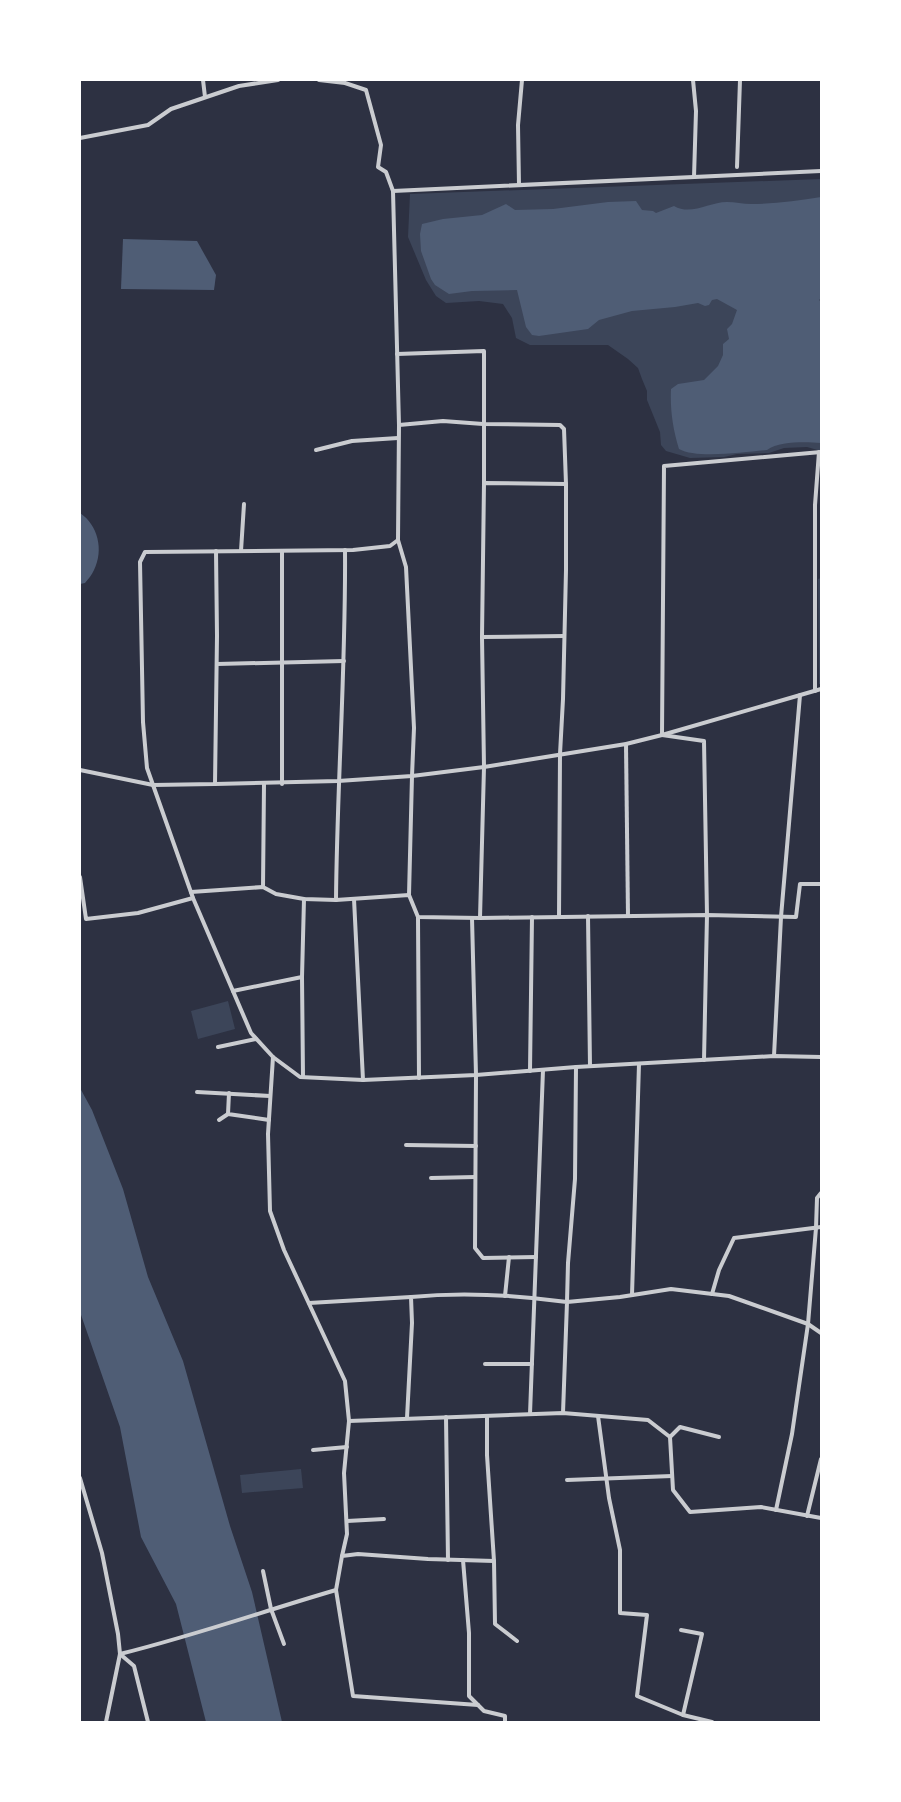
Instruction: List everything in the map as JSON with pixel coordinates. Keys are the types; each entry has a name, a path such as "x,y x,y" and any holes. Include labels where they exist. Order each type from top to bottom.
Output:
{"street":[{"path":"203,80 205,97"},
{"path":"80,138 148,125 171,109 205,97 239,86 278,80"},
{"path":"319,80 345,83 366,90 381,145 378,167 386,172 394,191 399,425 398,540 406,567 414,728 409,896 418,917 419,1078"},
{"path":"520,185 518,125 522,80"},
{"path":"693,80 696,111 694,177"},
{"path":"737,167 740,80"},
{"path":"394,191 821,171"},
{"path":"398,354 484,351 482,637 484,766 480,918"},
{"path":"399,425 443,422 560,425 564,429 566,484 563,699 560,754 559,917"},
{"path":"316,450 352,441 398,438"},
{"path":"662,735 664,466 820,452 816,505 815,691"},
{"path":"484,483 566,484"},
{"path":"241,552 244,504"},
{"path":"398,540 390,546 345,550 145,552 140,562 143,722 147,768 193,898 251,1033 273,1058 303,1077 363,1080 476,1075 590,1066 774,1056 821,1057"},
{"path":"336,900 338,781 344,661 345,550"},
{"path":"282,551 282,784"},
{"path":"215,784 216,552"},
{"path":"815,576 821,572"},
{"path":"482,637 564,636"},
{"path":"217,664 344,661"},
{"path":"80,770 152,785 282,784 412,776 626,744 821,689"},
{"path":"774,1056 782,917 800,695"},
{"path":"662,735 704,741 707,916 704,1060"},
{"path":"626,744 628,916"},
{"path":"263,887 264,784"},
{"path":"80,877 86,918 138,913 193,898"},
{"path":"418,917 796,917 800,884 821,884"},
{"path":"191,892 263,887 276,894 304,899 336,900 409,896"},
{"path":"303,1077 302,977 304,899"},
{"path":"354,899 363,1080"},
{"path":"588,916 590,1066"},
{"path":"530,1071 532,917"},
{"path":"472,918 476,1075 476,1248 483,1258 536,1256"},
{"path":"233,991 302,977"},
{"path":"218,1047 256,1039"},
{"path":"273,1058 269,1120 270,1211 284,1250 346,1381 349,1421 344,1473 347,1534 336,1590 353,1696 478,1704"},
{"path":"632,1295 638,1064"},
{"path":"563,1413 568,1263 575,1179 576,1067"},
{"path":"530,1414 543,1070"},
{"path":"197,1092 270,1096"},
{"path":"228,1093 228,1114"},
{"path":"219,1120 228,1114 269,1120"},
{"path":"406,1145 476,1146"},
{"path":"431,1178 475,1177"},
{"path":"776,1510 792,1434 808,1324 819,1228 817,1198 821,1193"},
{"path":"712,1294 719,1270 734,1238 819,1228"},
{"path":"505,1296 509,1257"},
{"path":"309,1302 431,1295 505,1296 567,1302 672,1289 729,1296 808,1324 821,1333"},
{"path":"407,1418 412,1324 411,1297"},
{"path":"485,1364 532,1364"},
{"path":"349,1421 563,1413 648,1420 670,1437"},
{"path":"487,1416 495,1624 517,1641"},
{"path":"598,1416 606,1479 620,1550 620,1613 648,1615 637,1696 683,1715 712,1722"},
{"path":"446,1417 448,1560"},
{"path":"720,1436 680,1427 670,1437 673,1490 690,1512 761,1507 821,1518"},
{"path":"313,1450 347,1447"},
{"path":"807,1516 821,1459"},
{"path":"567,1480 672,1476"},
{"path":"80,1478 102,1552 118,1634 120,1654 106,1722"},
{"path":"80,1499 86,1498"},
{"path":"346,1521 384,1520"},
{"path":"342,1556 358,1554 494,1561"},
{"path":"463,1560 469,1633 469,1696 484,1711 505,1716 505,1722"},
{"path":"263,1571 271,1609 284,1644"},
{"path":"120,1654 174,1640 336,1590"},
{"path":"681,1630 702,1634 683,1715"},
{"path":"120,1654 134,1666 148,1722"}],"shaded area":[{"path":"821,179 821,451 807,447 784,448 769,453 690,458 666,451 661,445 660,432 647,400 647,391 638,368 628,359 608,345 530,345 516,338 512,318 503,304 479,301 446,303 436,296 426,280 408,237 410,194"},
{"path":"821,197 821,298 819,300 821,302 821,443 793,443 779,445 767,450 721,454 697,454 679,449 672,419 671,389 678,384 704,380 718,366 723,355 723,344 729,339 727,329 732,324 737,310 717,299 712,300 709,305 705,306 698,303 632,311 599,320 588,329 539,336 532,335 526,327 517,290 472,291 449,294 435,285 431,279 421,251 420,234 422,224 443,219 482,215 506,204 515,210 553,209 608,202 636,201 642,210 656,213 674,206 687,210 730,202 751,204"},
{"path":"123,239 197,241 216,275 214,290 121,289"},
{"path":"80,513 95,531 98,538 99,554 93,572 85,583 80,584"},
{"path":"821,578 821,684 819,684 818,579"},
{"path":"228,1001 235,1029 198,1039 191,1011"},
{"path":"80,1088 92,1110 123,1189 148,1277 183,1361 230,1526 252,1592 282,1722 206,1722 176,1604 141,1537 120,1427 80,1312"},
{"path":"301,1469 303,1488 242,1493 240,1475"}]}
